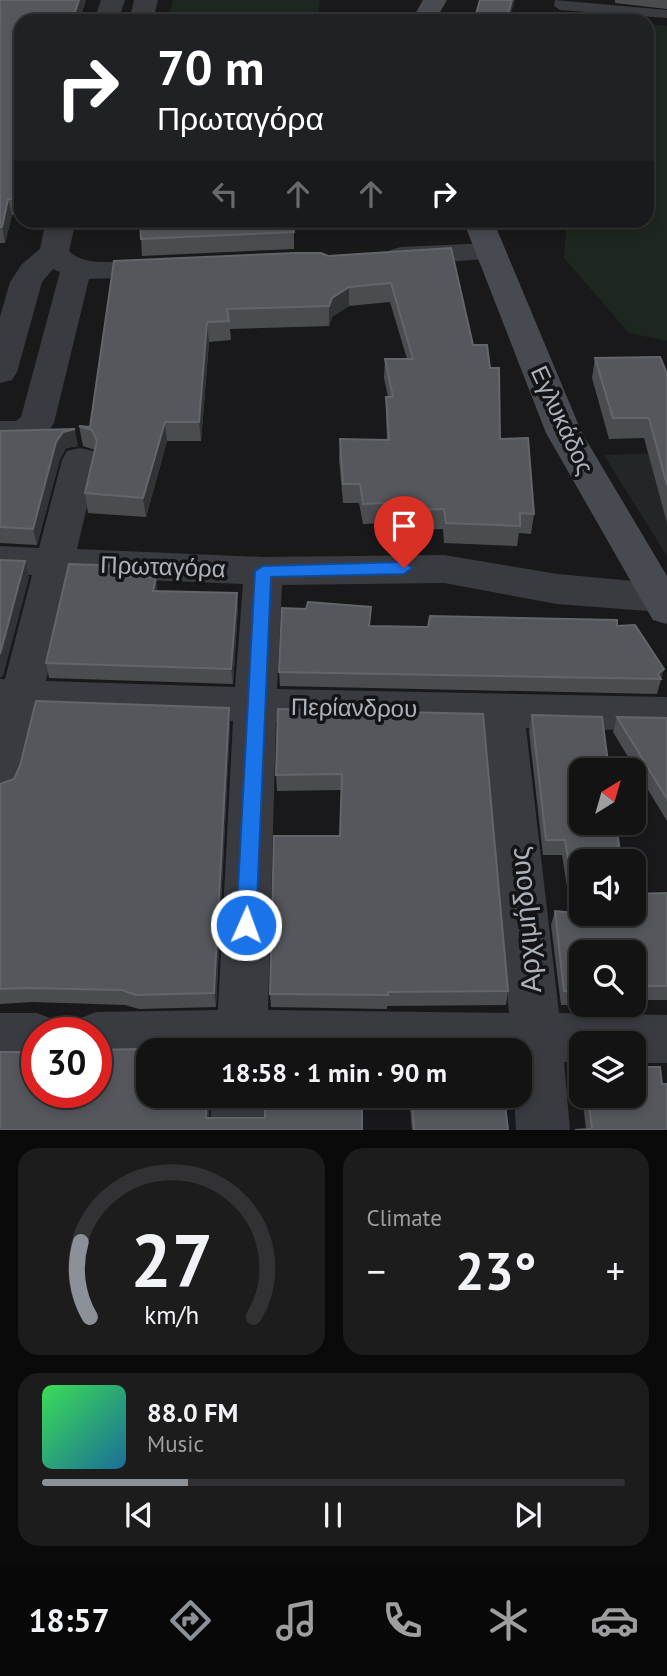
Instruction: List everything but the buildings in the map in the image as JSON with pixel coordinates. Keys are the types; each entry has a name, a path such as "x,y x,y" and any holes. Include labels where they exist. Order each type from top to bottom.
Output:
{"main road":[{"name":"Εγλυκάδος","path":"481,228 564,433 605,508 663,603"}],"street":[{"path":"0,433 24,432 37,423 71,263 63,228"},
{"path":"368,258 490,252"},
{"path":"0,372 26,282 33,271 71,263 191,265"},
{"path":"0,781 10,696 53,562 80,460"},
{"name":"Πρωταγόρα","path":"0,559 263,571 444,569 557,589 663,603"},
{"path":"241,1038 263,571"},
{"name":"Περίανδρου","path":"10,696 667,715"},
{"name":"Αρχιμήδους","path":"503,711 528,933 543,1130"},
{"path":"0,1037 21,1037"},
{"path":"112,1037 144,1038"},
{"path":"476,1038 667,1039"},
{"path":"237,1130 238,1108"}],"lane":[{"path":"561,0 560,6 667,14"}],"shaded area":[{"path":"173,0 320,0 318,14 170,14"},
{"path":"654,25 667,26 667,341 629,333 564,258 566,228 654,228"},
{"path":"667,453 667,556 604,455"}],"route":[{"path":"246,925 263,571 404,568"}]}
